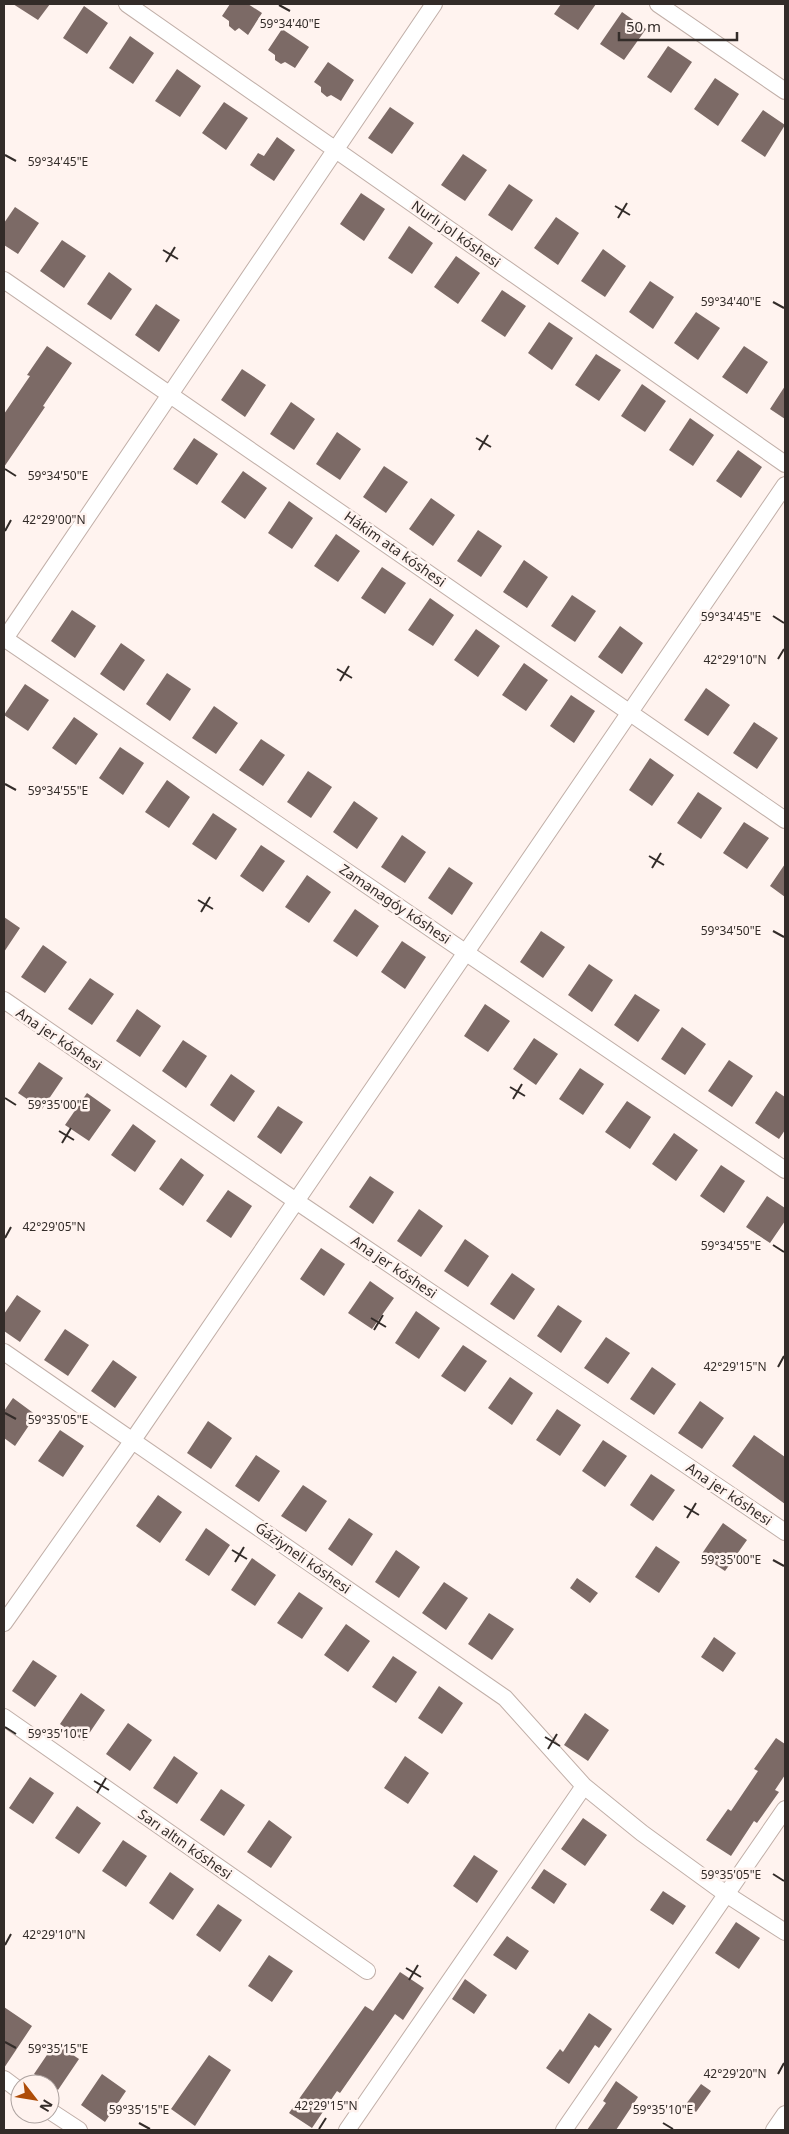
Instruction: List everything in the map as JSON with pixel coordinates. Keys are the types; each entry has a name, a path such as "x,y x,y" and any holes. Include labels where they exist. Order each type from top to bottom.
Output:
{"street":[{"name":"Nurlı jol kóshesi","path":"127,4 785,464"},
{"path":"4,639 434,4"},
{"path":"658,4 785,91"},
{"name":"Hákim ata kóshesi","path":"4,280 785,820"},
{"path":"4,1623 133,1440 785,485"},
{"name":"Zamanagóy kóshesi","path":"4,639 785,1170"},
{"name":"Ana jer kóshesi","path":"4,1000 296,1201 785,1532"},
{"name":"Ǵáziyneli kóshesi","path":"4,1352 505,1698 584,1786 642,1833 726,1894 785,1932"},
{"name":"Sarı altın kóshesi","path":"4,1717 367,1971"},
{"path":"348,2130 584,1786"},
{"path":"564,2130 785,1809"},
{"path":"774,2130 785,2114"},
{"path":"60,2118 79,2130"}],"building":[{"path":"13,4 50,4 38,20"},
{"path":"230,4 248,4 262,13 248,35 239,28 235,31 229,26 229,21 222,16"},
{"path":"561,4 596,4 578,30 554,14"},
{"path":"84,6 108,23 87,54 63,38"},
{"path":"622,12 646,29 624,60 600,44"},
{"path":"282,29 309,47 295,68 285,62 281,64 275,60 275,55 268,50"},
{"path":"130,36 154,53 133,84 109,68"},
{"path":"668,46 692,62 671,93 647,77"},
{"path":"328,62 354,80 341,101 331,95 327,97 321,92 321,87 314,82"},
{"path":"177,69 201,86 180,117 155,101"},
{"path":"715,78 739,94 718,126 694,109"},
{"path":"224,102 248,118 226,150 202,133"},
{"path":"390,107 414,123 392,154 368,138"},
{"path":"763,110 785,125 765,157 741,141"},
{"path":"277,137 295,150 274,181 250,165 258,153 264,156"},
{"path":"463,154 487,170 465,201 441,185"},
{"path":"509,184 533,200 512,231 488,215"},
{"path":"361,193 385,209 364,241 340,224"},
{"path":"15,207 39,223 18,254 4,245 4,223"},
{"path":"556,217 579,233 558,265 534,248"},
{"path":"409,226 433,243 412,274 388,258"},
{"path":"62,240 86,256 64,288 40,271"},
{"path":"603,249 626,266 605,297 581,281"},
{"path":"456,256 480,273 458,304 434,287"},
{"path":"109,272 132,289 111,320 87,304"},
{"path":"650,281 674,297 653,329 629,312"},
{"path":"502,290 526,306 505,337 481,321"},
{"path":"156,304 180,320 159,352 135,335"},
{"path":"696,312 720,328 698,360 674,343"},
{"path":"549,322 573,338 552,370 528,353"},
{"path":"47,346 72,363 4,467 4,414 30,376 27,375"},
{"path":"744,346 768,362 747,394 722,377"},
{"path":"596,354 621,370 599,401 575,385"},
{"path":"242,369 266,385 245,417 221,400"},
{"path":"642,384 666,401 645,432 621,416"},
{"path":"785,386 785,419 770,409"},
{"path":"291,402 315,419 294,450 270,434"},
{"path":"690,418 714,435 693,466 669,450"},
{"path":"337,432 361,449 340,480 316,464"},
{"path":"194,438 218,454 197,485 173,469"},
{"path":"738,450 762,467 741,498 716,481"},
{"path":"384,466 408,482 386,513 363,497"},
{"path":"243,471 267,488 245,519 221,502"},
{"path":"431,498 455,515 433,546 409,529"},
{"path":"289,501 313,518 292,549 268,533"},
{"path":"478,530 502,546 481,577 457,561"},
{"path":"336,534 360,551 338,582 314,566"},
{"path":"524,560 548,577 527,608 503,592"},
{"path":"382,567 406,583 385,614 361,598"},
{"path":"572,595 596,611 575,642 551,626"},
{"path":"430,598 454,615 433,646 408,630"},
{"path":"72,610 96,626 75,658 51,641"},
{"path":"620,626 643,643 622,674 598,657"},
{"path":"476,629 500,646 478,677 454,660"},
{"path":"121,643 145,660 124,691 100,674"},
{"path":"524,663 548,680 526,711 502,695"},
{"path":"167,673 191,689 170,721 146,704"},
{"path":"25,684 49,700 28,731 4,715"},
{"path":"706,688 730,705 708,736 684,720"},
{"path":"571,695 595,711 574,743 550,726"},
{"path":"214,706 238,723 216,754 192,738"},
{"path":"74,717 98,734 76,765 52,748"},
{"path":"754,722 778,738 757,769 733,753"},
{"path":"261,739 285,755 263,786 239,770"},
{"path":"120,747 144,763 123,795 99,778"},
{"path":"650,758 674,775 652,806 629,790"},
{"path":"308,771 332,787 311,818 287,802"},
{"path":"167,780 190,797 169,828 145,812"},
{"path":"698,792 722,808 701,839 677,823"},
{"path":"354,801 378,818 357,849 333,832"},
{"path":"213,813 237,829 216,860 192,844"},
{"path":"744,822 769,838 747,869 723,853"},
{"path":"402,835 426,852 405,883 381,867"},
{"path":"261,845 285,861 263,892 240,876"},
{"path":"785,864 785,897 770,886"},
{"path":"449,867 473,883 452,915 428,898"},
{"path":"307,875 331,892 309,923 285,907"},
{"path":"355,909 379,926 357,957 333,941"},
{"path":"4,917 20,928 4,952"},
{"path":"541,931 565,947 543,978 520,962"},
{"path":"402,941 426,957 405,989 381,972"},
{"path":"43,945 67,962 45,993 21,977"},
{"path":"589,964 613,980 592,1012 568,995"},
{"path":"90,978 114,994 92,1025 68,1009"},
{"path":"635,994 660,1010 638,1042 614,1025"},
{"path":"485,1004 510,1021 488,1052 464,1036"},
{"path":"137,1009 161,1026 140,1057 116,1041"},
{"path":"682,1027 706,1044 685,1075 661,1059"},
{"path":"534,1038 558,1054 536,1085 513,1069"},
{"path":"183,1040 207,1056 186,1088 162,1071"},
{"path":"729,1060 753,1076 732,1107 708,1091"},
{"path":"39,1062 63,1078 42,1109 18,1093"},
{"path":"580,1068 604,1084 583,1115 559,1099"},
{"path":"231,1074 255,1091 234,1122 210,1105"},
{"path":"776,1091 785,1097 785,1130 779,1139 755,1123"},
{"path":"87,1093 111,1110 89,1141 65,1125"},
{"path":"627,1101 651,1117 630,1149 605,1132"},
{"path":"278,1106 303,1122 281,1154 257,1137"},
{"path":"133,1124 156,1141 135,1172 111,1155"},
{"path":"674,1133 698,1150 676,1181 652,1164"},
{"path":"181,1158 204,1175 183,1206 159,1189"},
{"path":"721,1165 745,1181 724,1213 700,1196"},
{"path":"370,1176 394,1192 373,1224 349,1207"},
{"path":"228,1190 252,1206 231,1238 206,1221"},
{"path":"767,1196 785,1208 785,1221 770,1243 746,1227"},
{"path":"419,1209 443,1226 421,1257 397,1241"},
{"path":"465,1239 489,1256 468,1287 444,1271"},
{"path":"321,1248 345,1264 324,1296 300,1279"},
{"path":"512,1273 535,1289 514,1320 490,1304"},
{"path":"370,1281 394,1298 372,1329 348,1313"},
{"path":"17,1295 41,1311 20,1342 4,1331 4,1314"},
{"path":"558,1305 582,1321 561,1353 537,1336"},
{"path":"416,1311 440,1328 419,1359 395,1343"},
{"path":"65,1329 89,1345 68,1376 44,1360"},
{"path":"606,1337 630,1353 608,1384 584,1368"},
{"path":"463,1345 487,1361 465,1392 441,1376"},
{"path":"113,1360 137,1377 115,1408 91,1391"},
{"path":"652,1367 676,1384 654,1415 630,1399"},
{"path":"510,1377 533,1393 512,1425 488,1408"},
{"path":"13,1398 36,1415 15,1446 4,1438 4,1411"},
{"path":"700,1401 724,1418 702,1449 678,1433"},
{"path":"557,1409 581,1425 560,1456 536,1440"},
{"path":"208,1421 232,1438 211,1469 187,1453"},
{"path":"60,1430 84,1446 63,1477 38,1461"},
{"path":"754,1435 785,1457 785,1504 732,1466"},
{"path":"603,1440 627,1456 605,1487 582,1471"},
{"path":"256,1455 280,1471 259,1502 235,1486"},
{"path":"651,1474 675,1490 653,1521 630,1505"},
{"path":"303,1485 327,1501 306,1532 281,1516"},
{"path":"158,1495 182,1512 160,1543 136,1526"},
{"path":"349,1518 373,1534 352,1566 328,1549"},
{"path":"723,1523 747,1540 725,1571 701,1555"},
{"path":"206,1528 230,1545 209,1576 185,1560"},
{"path":"656,1546 680,1562 659,1593 635,1577"},
{"path":"396,1550 420,1567 399,1598 375,1582"},
{"path":"252,1558 276,1575 255,1606 231,1590"},
{"path":"577,1578 598,1593 590,1603 570,1588"},
{"path":"444,1582 468,1598 446,1630 422,1613"},
{"path":"299,1592 323,1608 302,1639 277,1623"},
{"path":"489,1613 514,1629 492,1660 468,1644"},
{"path":"346,1624 370,1641 348,1672 324,1655"},
{"path":"714,1637 736,1653 723,1672 701,1657"},
{"path":"393,1656 417,1672 396,1703 372,1687"},
{"path":"33,1660 57,1676 35,1707 12,1691"},
{"path":"439,1686 463,1703 442,1734 418,1718"},
{"path":"81,1693 105,1710 84,1741 60,1724"},
{"path":"585,1713 609,1730 588,1761 564,1745"},
{"path":"128,1723 152,1740 130,1771 106,1754"},
{"path":"776,1738 785,1744 785,1775 775,1790 779,1792 757,1823 754,1821 731,1856 706,1840 728,1809 731,1811 758,1771 754,1769"},
{"path":"174,1756 198,1773 177,1804 153,1788"},
{"path":"405,1756 429,1773 408,1804 384,1788"},
{"path":"30,1777 54,1793 33,1824 9,1808"},
{"path":"221,1789 245,1805 224,1836 200,1820"},
{"path":"77,1806 101,1823 79,1854 55,1838"},
{"path":"583,1818 607,1835 585,1866 561,1849"},
{"path":"269,1820 292,1837 271,1868 247,1852"},
{"path":"123,1840 147,1856 126,1887 102,1871"},
{"path":"474,1855 498,1871 477,1903 453,1886"},
{"path":"544,1869 567,1884 554,1904 531,1888"},
{"path":"170,1872 194,1889 173,1920 149,1903"},
{"path":"663,1891 686,1906 673,1925 650,1910"},
{"path":"218,1904 242,1920 220,1952 196,1935"},
{"path":"736,1922 760,1938 739,1969 715,1953"},
{"path":"507,1936 529,1951 516,1970 493,1955"},
{"path":"269,1955 293,1971 272,2002 248,1986"},
{"path":"400,1972 424,1988 403,2020 395,2014 340,2093 337,2091 312,2128 289,2113 365,2006 373,2011"},
{"path":"465,1979 487,1995 474,2014 452,1999"},
{"path":"4,2007 32,2026 4,2068"},
{"path":"589,2013 612,2029 599,2048 595,2045 569,2084 546,2068 560,2049 563,2052"},
{"path":"55,2043 79,2059 60,2087 60,2074 34,2074"},
{"path":"209,2055 231,2070 195,2126 171,2109"},
{"path":"102,2074 126,2091 105,2122 81,2105"},
{"path":"616,2081 638,2097 616,2130 587,2130 606,2103 603,2101"},
{"path":"701,2084 711,2091 696,2112 686,2104"}]}
